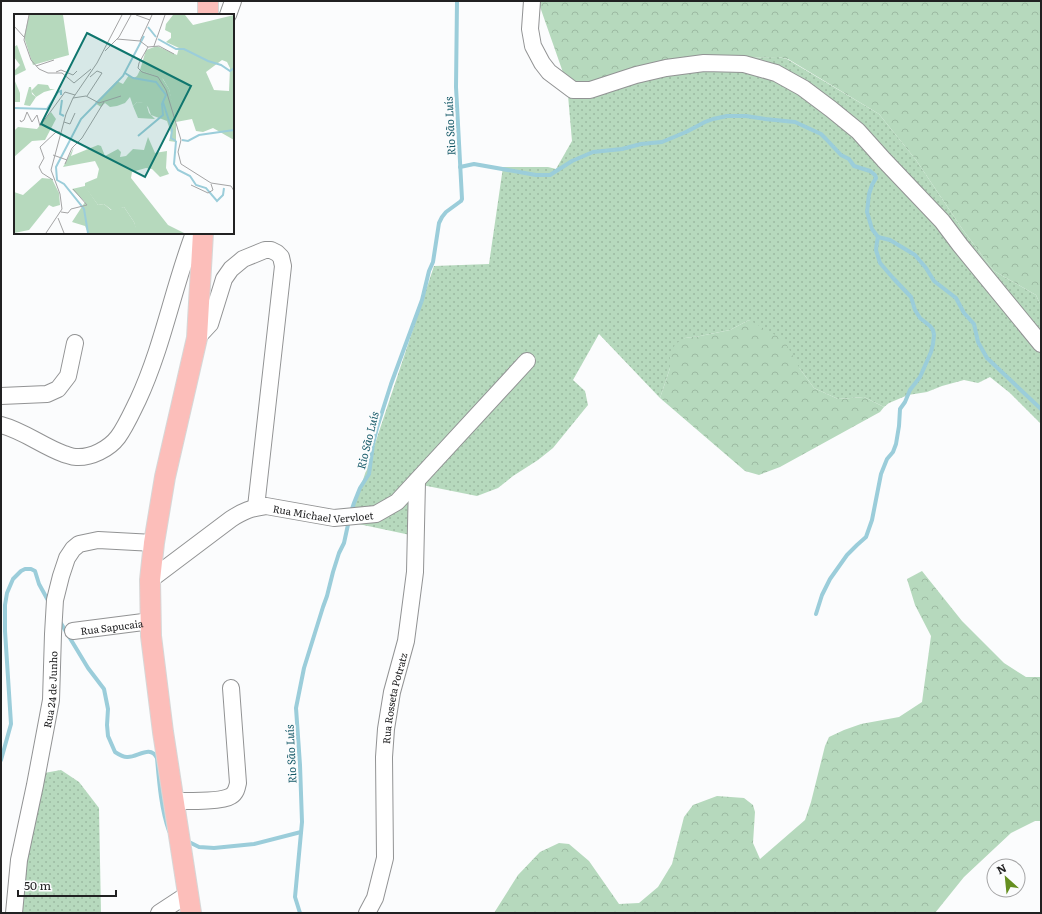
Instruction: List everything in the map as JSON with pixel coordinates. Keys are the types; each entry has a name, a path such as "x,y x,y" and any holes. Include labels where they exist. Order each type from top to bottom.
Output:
{"main road":[{"path":"208,1 208,14"},
{"path":"190,904 163,732 151,636 150,580 154,543 165,477 197,338 204,234"}],"street":[{"path":"228,14 233,1"},
{"path":"532,1 530,29 533,46 549,72 573,90 590,90 636,75 666,68 704,63 744,64 776,73 803,88 858,131 942,221 960,246 1041,344"},
{"path":"1,425 12,428 55,451 74,458 96,454 107,448 118,438 147,380 165,326 184,259 194,234"},
{"path":"197,338 210,324 224,279 230,269 243,259 265,250 275,251 282,257 283,266 256,507"},
{"path":"1,396 47,394 58,389 68,376 75,343"},
{"name":"Rua Michael Vervloet","path":"150,580 244,510 266,506 334,518 376,514 397,502 527,361"},
{"name":"Rua Rosseta Potratz","path":"367,913 375,898 385,858 384,757 386,729 392,692 406,641 415,572 417,481"},
{"name":"Rua 24 de Junho","path":"14,913 19,860 51,700 55,600 60,576 67,558 73,549 79,544 98,540 154,543"},
{"name":"Rua Sapucaia","path":"73,631 151,621"},
{"path":"174,801 221,800 231,797 236,792 238,782 231,688"},
{"path":"159,913 190,904"}],"green space":[{"path":"538,1 1041,1 1041,306 1036,295 994,271 963,230 916,160 879,114 788,59 778,57 681,59 600,91 567,84"},
{"path":"778,57 787,59 879,114 916,160 963,230 994,271 1036,295 1041,306 1041,424 1010,393 990,377 978,383 964,380 927,392 908,395 889,403 884,407 864,397 838,399 814,388 800,369 749,320 730,330 685,338 670,358 670,368 660,398 599,334 573,380 585,391 588,405 553,448 538,460 513,476 498,488 477,496 422,485 415,536 349,522 434,266 489,264 503,167 548,167 556,169 572,141 567,84 681,59"},
{"path":"749,320 784,340 800,369 814,388 838,399 864,397 884,407 880,412 780,467 759,475 745,471 660,398 670,368 670,358 675,344 685,338 730,330"},
{"path":"922,571 962,621 1004,663 1026,677 1041,677 1041,821 1035,821 1011,833 964,877 935,913 494,913 518,875 540,852 559,843 569,844 589,861 619,904 639,903 658,887 672,864 684,817 693,805 717,796 744,798 753,805 755,812 753,843 760,859 805,820 825,746 829,737 861,724 899,717 922,702 931,636 915,605 907,579"},
{"path":"61,770 79,782 99,808 101,913 16,913 33,775"}],"waterway":[{"name":"Rio São Luís","path":"351,512 360,488 369,474 377,428 391,384 422,300 429,271 433,262 439,223 446,212 462,199 456,87 457,1"},
{"path":"460,167 474,164 536,175 550,175 572,161 593,152 662,142 713,119 727,116 746,116 795,122 821,134 841,155 849,159 854,166 870,171 875,175 876,178 869,194 867,212 872,229 878,237 890,240 915,255 926,268 934,281 956,298 964,313 974,324 978,342 987,358 1041,409"},
{"path":"816,614 822,595 830,579 847,555 866,537 872,520 881,474 887,459 893,452 896,444 900,409 910,390 920,377 933,344 933,330 920,318 915,310 911,297 880,263 876,250 878,237"},
{"name":"Rio São Luís","path":"300,913 295,897 302,822 296,708 304,668 339,553 344,543 349,520"},
{"path":"1,760 11,724 5,631 5,605 7,593 13,579 25,569 35,571 39,584 50,604"},
{"path":"59,620 88,668 104,689 108,709 108,736 115,752 127,757 151,752 157,758 162,804 169,831"},
{"path":"185,840 199,847 214,848 254,844 301,832"}]}
